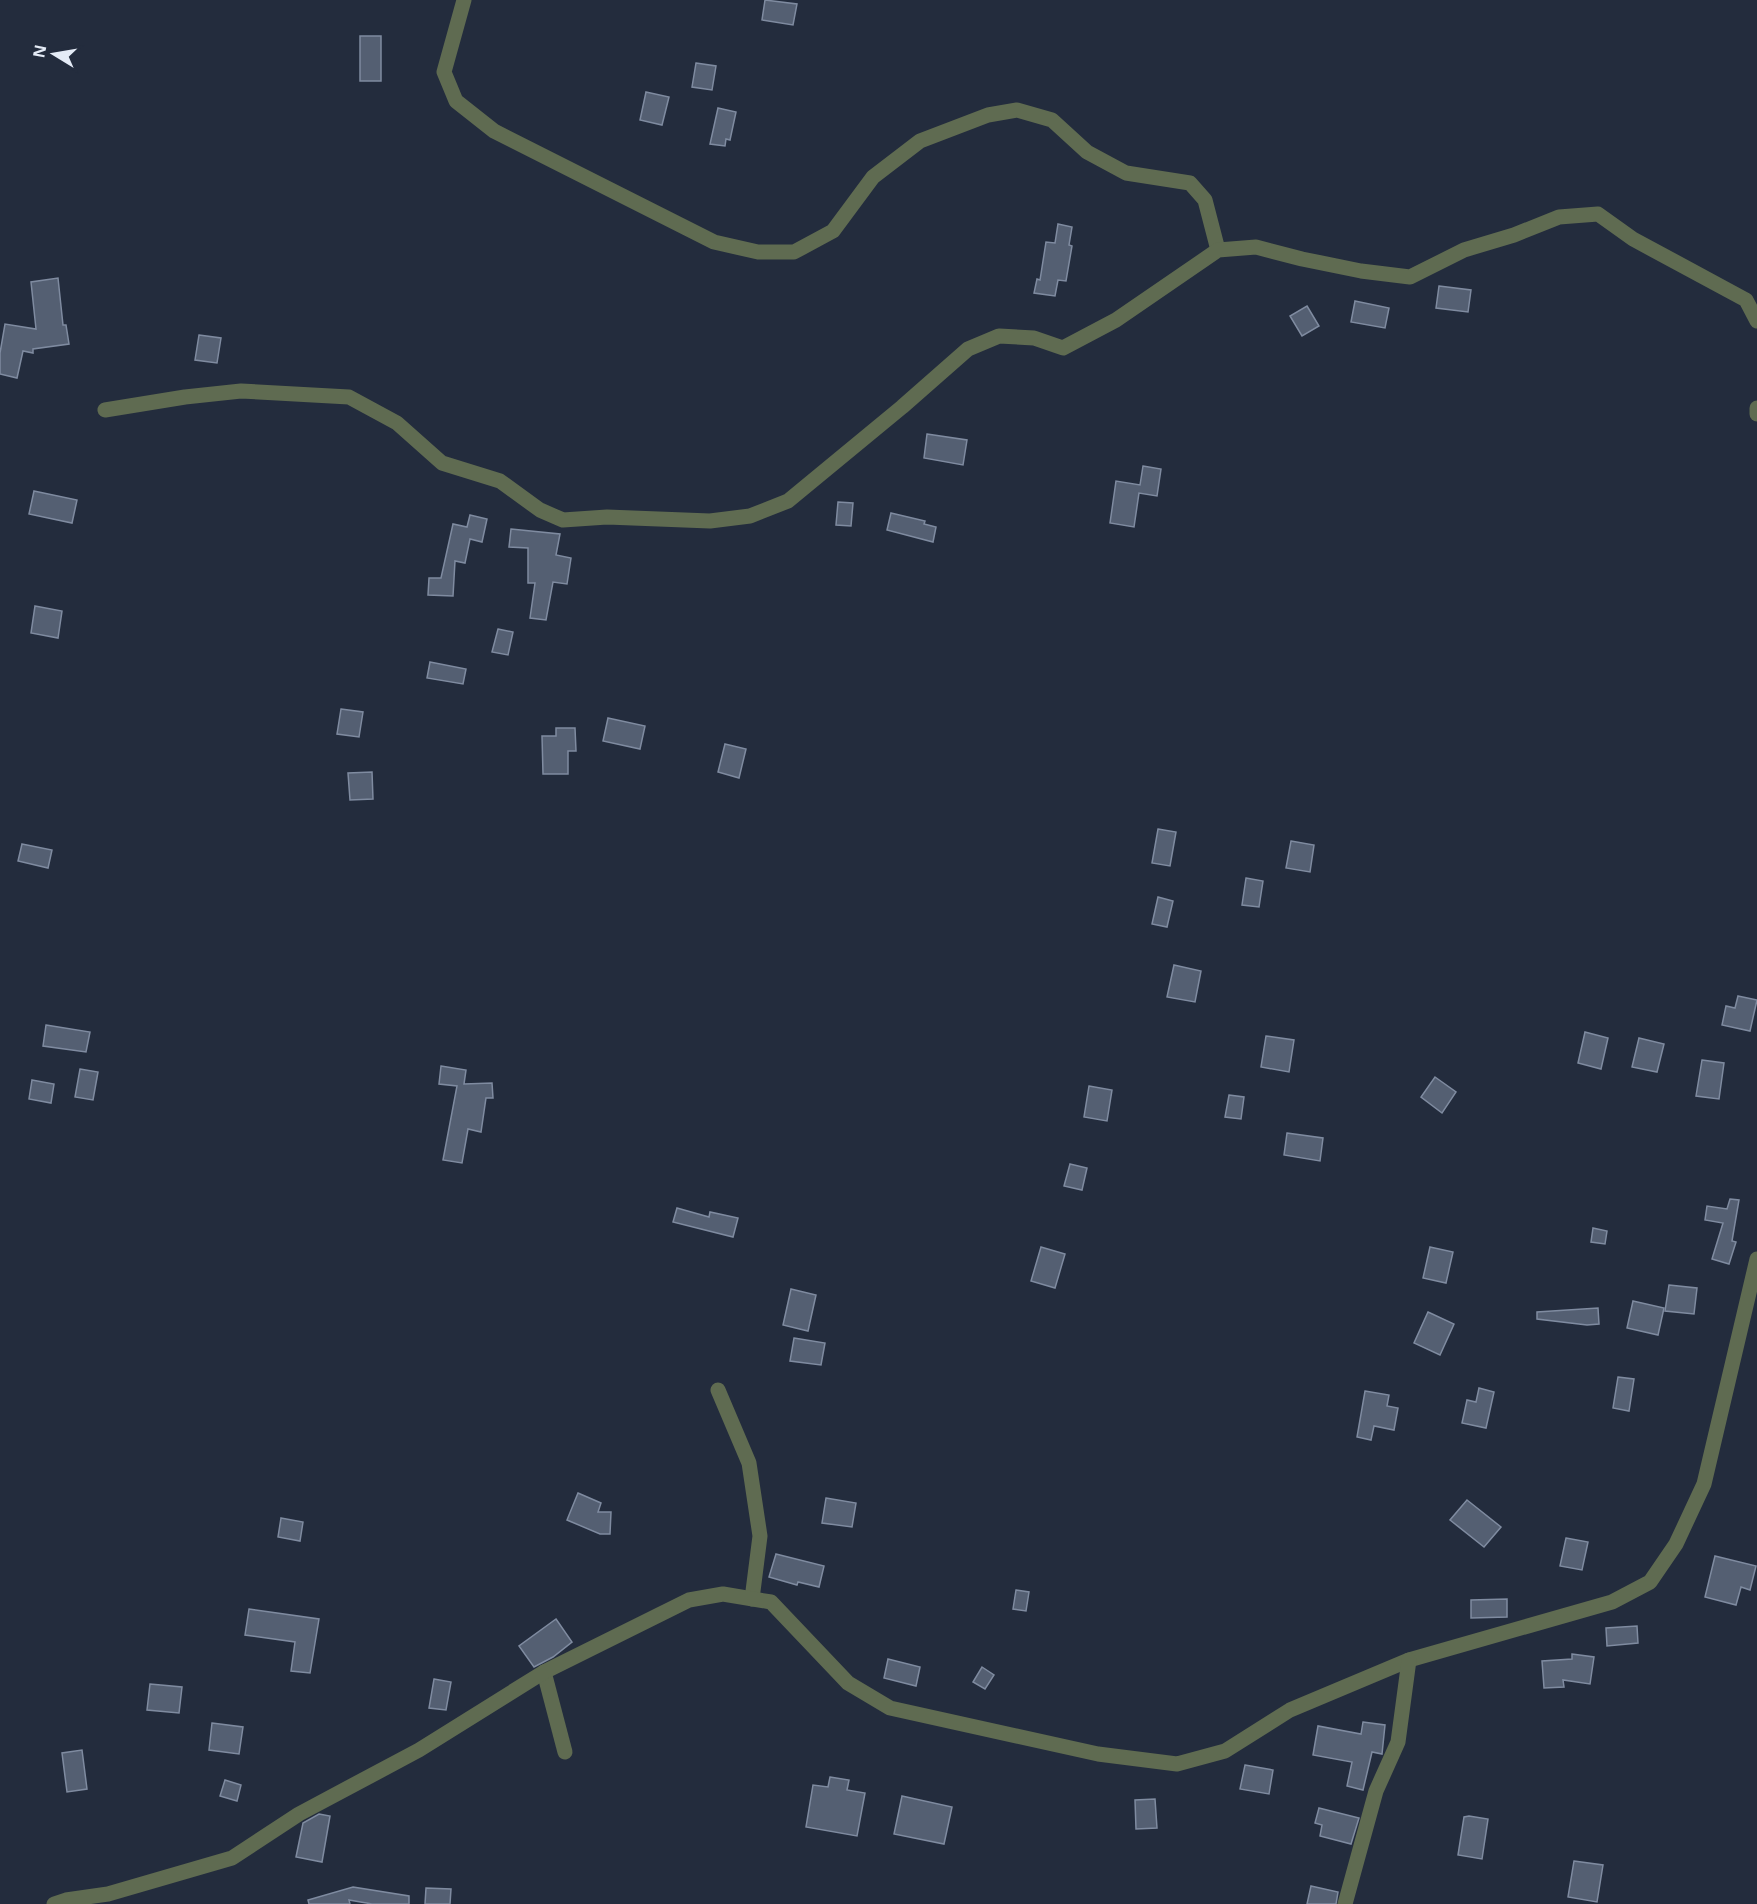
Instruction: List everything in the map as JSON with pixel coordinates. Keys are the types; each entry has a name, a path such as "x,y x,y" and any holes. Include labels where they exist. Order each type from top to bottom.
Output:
{"street":[{"path":"464,0 444,72 456,101 494,131 714,242 758,252 794,252 833,231 873,177 920,141 988,115 1017,110 1052,120 1086,152 1126,173 1190,183 1205,200 1218,250"},
{"path":"105,410 185,397 241,391 349,398 397,423 442,463 500,481 540,510 563,520 607,517 710,521 750,516 788,501 968,349 999,336 1034,338 1063,348 1116,320 1218,250 1256,247 1326,264 1410,277 1464,250 1514,235 1559,217 1598,214 1633,239 1746,300 1757,321"},
{"path":"1757,408 1757,414"},
{"path":"54,1904 108,1894 232,1858 299,1814 419,1750 544,1672 689,1600 723,1594 771,1602 848,1683 890,1708 1098,1754 1177,1764 1225,1751 1290,1710 1409,1660 1612,1602 1650,1582 1676,1544 1704,1484 1754,1282 1757,1259"},
{"path":"718,1390 749,1463 760,1536 752,1599"},
{"path":"1345,1904 1376,1791 1398,1742 1409,1660"},
{"path":"544,1672 565,1752"}],"building":[{"path":"765,0 797,4 793,25 762,20"},
{"path":"360,36 381,36 381,81 360,81"},
{"path":"696,63 716,66 712,90 692,87"},
{"path":"646,92 669,97 662,125 640,120"},
{"path":"718,108 736,112 730,140 726,139 725,146 710,144"},
{"path":"1058,224 1072,227 1069,245 1072,246 1066,281 1058,280 1055,296 1034,293 1037,279 1040,280 1046,242 1055,243"},
{"path":"58,278 63,325 66,325 69,344 33,349 33,353 23,351 17,378 0,374 0,353 5,324 36,329 31,282"},
{"path":"1439,286 1471,290 1468,312 1436,308"},
{"path":"1355,301 1389,308 1385,328 1351,322"},
{"path":"1307,306 1319,326 1302,336 1290,316"},
{"path":"199,335 221,338 217,363 195,360"},
{"path":"927,434 967,440 963,465 924,458"},
{"path":"1143,466 1161,469 1157,496 1139,493 1134,527 1110,523 1116,481 1140,485"},
{"path":"34,491 77,500 72,523 29,514"},
{"path":"838,502 853,503 851,526 836,525"},
{"path":"891,513 925,521 924,524 936,527 933,542 887,530"},
{"path":"470,515 487,519 482,542 470,539 465,563 455,561 453,596 428,595 429,578 441,578 453,524 467,527"},
{"path":"511,529 560,534 556,555 571,558 567,584 553,582 546,620 530,618 535,583 528,583 528,548 509,547"},
{"path":"35,606 62,611 58,638 31,633"},
{"path":"498,629 513,632 508,655 492,652"},
{"path":"430,662 466,669 463,684 427,678"},
{"path":"341,709 363,712 359,737 337,734"},
{"path":"608,718 645,726 640,749 603,741"},
{"path":"556,728 575,728 576,751 568,751 568,774 543,774 542,736 556,736"},
{"path":"725,744 746,749 739,778 718,772"},
{"path":"372,772 373,799 350,800 348,773"},
{"path":"1158,829 1176,832 1170,866 1152,863"},
{"path":"1291,841 1314,845 1310,872 1286,868"},
{"path":"22,844 52,850 48,868 18,861"},
{"path":"1246,878 1263,881 1259,907 1242,905"},
{"path":"1158,897 1173,901 1167,927 1152,924"},
{"path":"1174,965 1201,971 1195,1002 1167,997"},
{"path":"1738,996 1757,1000 1750,1031 1722,1025 1726,1006 1735,1008"},
{"path":"46,1025 90,1032 86,1052 43,1046"},
{"path":"1585,1032 1608,1038 1601,1069 1578,1063"},
{"path":"1266,1036 1294,1040 1289,1072 1261,1067"},
{"path":"1639,1038 1664,1044 1657,1072 1632,1067"},
{"path":"1702,1060 1724,1063 1719,1099 1696,1096"},
{"path":"441,1066 466,1070 464,1084 492,1083 493,1098 486,1098 481,1132 468,1129 462,1163 443,1160 457,1086 439,1084"},
{"path":"80,1069 98,1072 93,1100 75,1097"},
{"path":"1435,1077 1456,1092 1442,1113 1421,1097"},
{"path":"32,1080 54,1084 51,1103 29,1099"},
{"path":"1089,1086 1112,1090 1107,1121 1084,1117"},
{"path":"1229,1095 1244,1097 1241,1119 1225,1117"},
{"path":"1287,1133 1323,1138 1320,1161 1284,1155"},
{"path":"1070,1164 1087,1168 1082,1190 1064,1186"},
{"path":"1730,1199 1739,1200 1732,1241 1736,1242 1729,1264 1712,1259 1723,1223 1705,1220 1707,1206 1727,1209"},
{"path":"677,1208 709,1217 710,1212 738,1218 733,1237 673,1222"},
{"path":"1593,1228 1607,1231 1605,1244 1591,1242"},
{"path":"1041,1247 1065,1254 1055,1288 1031,1281"},
{"path":"1430,1247 1453,1252 1446,1283 1423,1278"},
{"path":"1669,1285 1697,1288 1694,1314 1665,1311"},
{"path":"791,1289 816,1295 808,1331 783,1325"},
{"path":"1633,1301 1664,1308 1658,1335 1627,1328"},
{"path":"1598,1308 1599,1324 1587,1325 1537,1319 1537,1312"},
{"path":"1428,1312 1454,1324 1440,1355 1414,1343"},
{"path":"794,1338 825,1343 821,1365 790,1361"},
{"path":"1618,1377 1634,1379 1629,1411 1613,1408"},
{"path":"1479,1388 1494,1392 1486,1428 1462,1423 1467,1400 1476,1402"},
{"path":"1365,1391 1389,1395 1387,1406 1398,1408 1394,1430 1374,1426 1371,1440 1357,1437"},
{"path":"578,1493 601,1503 598,1512 611,1512 610,1534 600,1534 567,1520"},
{"path":"826,1498 856,1503 852,1527 822,1523"},
{"path":"1467,1500 1501,1527 1484,1547 1450,1520"},
{"path":"281,1518 303,1522 300,1541 278,1537"},
{"path":"1566,1538 1588,1542 1582,1570 1560,1566"},
{"path":"776,1554 824,1566 819,1587 798,1582 797,1585 769,1577"},
{"path":"1715,1556 1756,1566 1750,1590 1741,1587 1736,1605 1705,1597"},
{"path":"1016,1590 1029,1592 1026,1611 1013,1609"},
{"path":"1507,1599 1507,1617 1471,1618 1471,1600"},
{"path":"249,1609 319,1619 310,1673 291,1671 295,1642 245,1635"},
{"path":"556,1619 572,1642 553,1657 534,1667 519,1646"},
{"path":"1637,1626 1638,1643 1607,1646 1606,1628"},
{"path":"1572,1654 1594,1657 1590,1684 1563,1680 1564,1687 1544,1688 1542,1661 1572,1659"},
{"path":"888,1659 920,1667 916,1686 884,1678"},
{"path":"982,1667 994,1675 985,1689 973,1682"},
{"path":"434,1679 451,1682 446,1710 429,1708"},
{"path":"150,1684 182,1687 179,1713 147,1710"},
{"path":"1363,1722 1385,1725 1382,1754 1372,1752 1363,1790 1347,1786 1352,1762 1313,1755 1318,1726 1361,1734"},
{"path":"212,1723 243,1727 239,1754 209,1750"},
{"path":"82,1750 87,1789 67,1792 62,1753"},
{"path":"1245,1765 1273,1770 1269,1794 1240,1789"},
{"path":"830,1777 849,1780 847,1790 865,1793 857,1836 806,1827 813,1785 828,1787"},
{"path":"225,1780 241,1785 237,1801 220,1796"},
{"path":"902,1796 952,1807 944,1844 894,1834"},
{"path":"1155,1799 1157,1828 1136,1829 1135,1800"},
{"path":"1319,1808 1359,1818 1351,1844 1320,1836 1322,1825 1315,1823"},
{"path":"319,1814 330,1816 322,1862 296,1857 303,1823"},
{"path":"1464,1817 1488,1819 1482,1859 1458,1855"},
{"path":"1574,1861 1603,1865 1597,1902 1568,1897"},
{"path":"1311,1886 1338,1892 1336,1904 1307,1904"},
{"path":"353,1887 409,1896 409,1904 372,1904 349,1900 350,1904 309,1904 308,1900"},
{"path":"426,1888 451,1889 450,1904 425,1904"}]}
